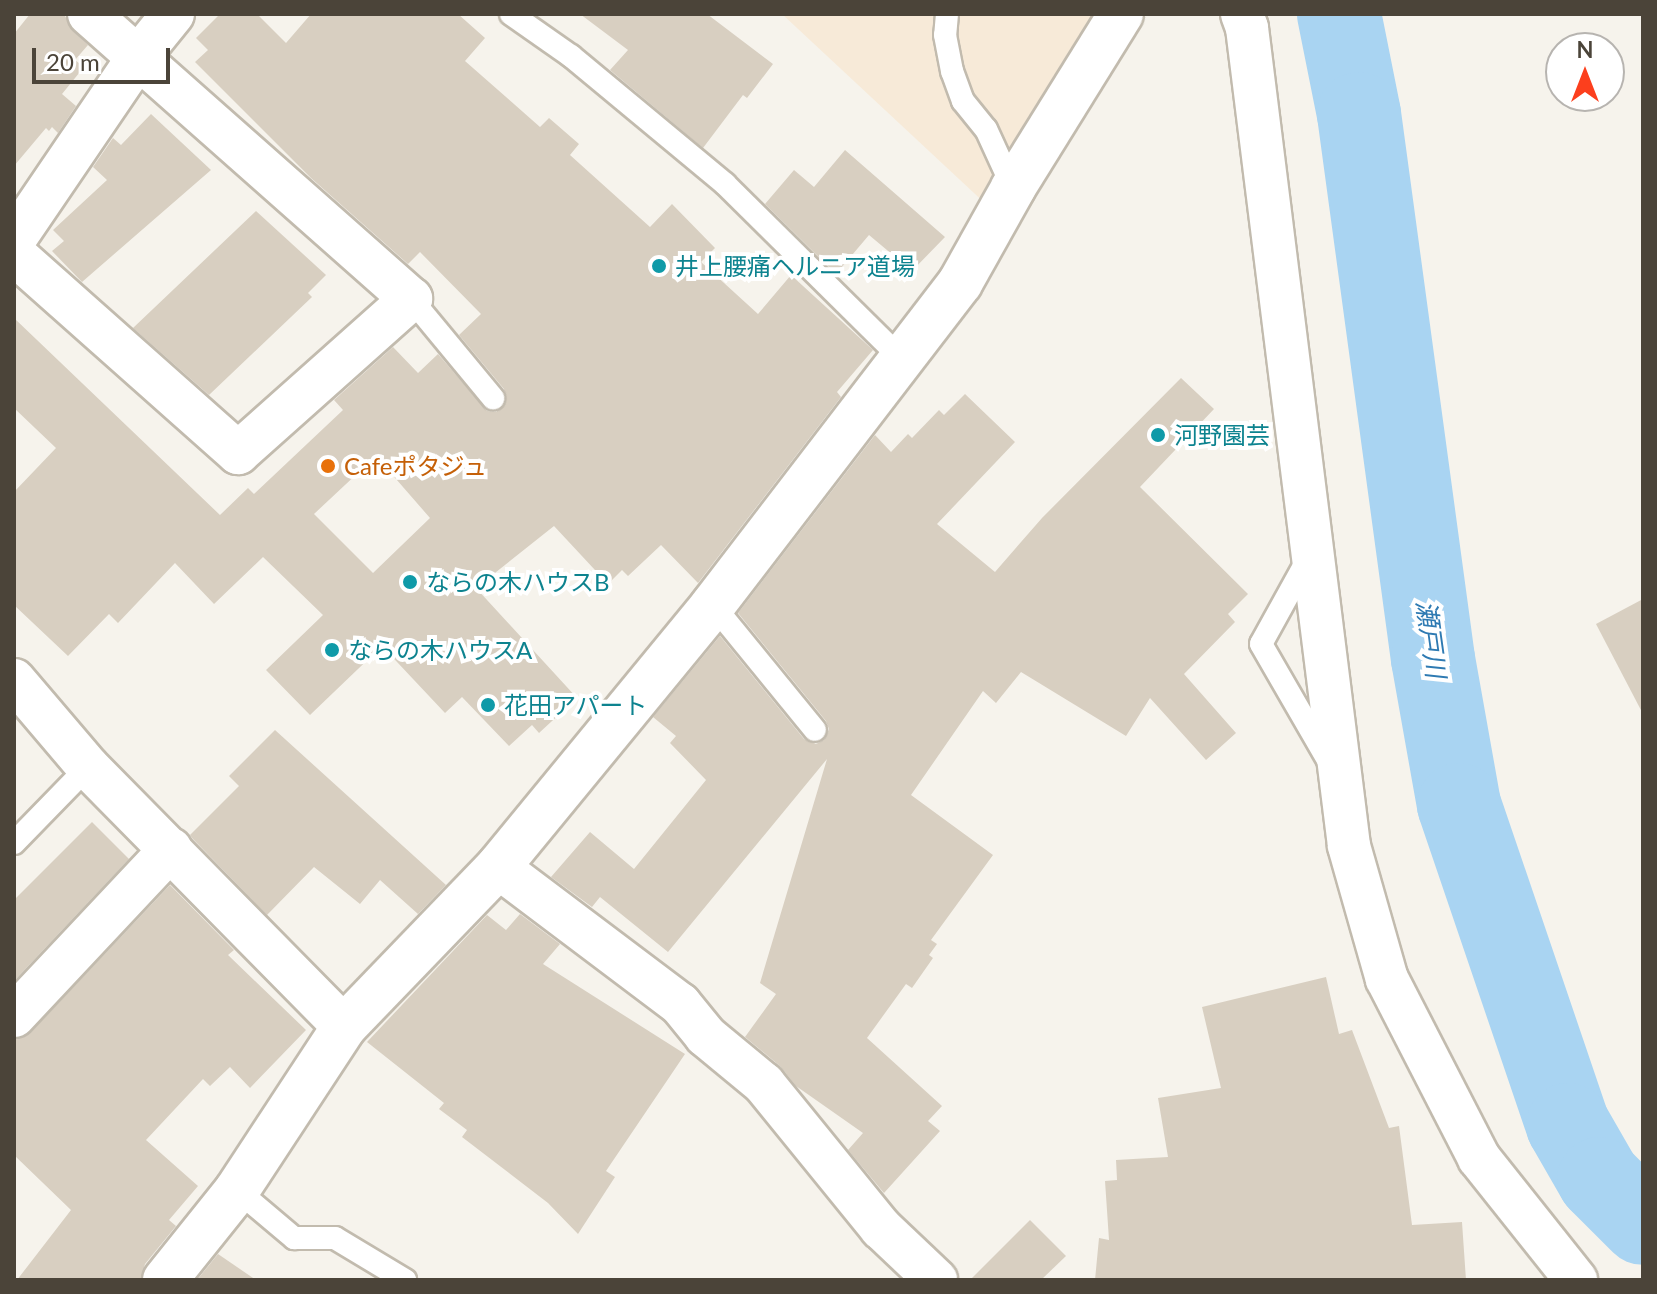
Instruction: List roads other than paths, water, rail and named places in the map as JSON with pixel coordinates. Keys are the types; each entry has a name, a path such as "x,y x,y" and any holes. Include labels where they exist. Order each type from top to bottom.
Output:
{"street":[{"path":"14,254 238,453 411,299 89,14"},
{"path":"14,240 139,56 173,14"},
{"path":"165,1280 237,1190 344,1027 498,867 713,605 900,357 960,283 1013,188 1121,14"},
{"path":"1242,14 1247,28 1349,846 1387,979 1479,1158 1576,1280"},
{"path":"14,680 88,767 344,1027"},
{"path":"14,1016 171,849"},
{"path":"498,867 680,1004 706,1036 764,1084 881,1228 936,1280"}],"lane":[{"path":"511,14 571,56 725,184 900,357"},
{"path":"947,14 945,35 952,71 963,101 986,129 1013,188"},
{"path":"411,299 493,398"},
{"path":"1312,553 1261,644 1343,786"},
{"path":"713,605 815,730"},
{"path":"14,843 88,767"},
{"path":"237,1190 294,1238 335,1238 405,1280"}],"waterway":[{"name":"瀬戸川","path":"1339,14 1359,114 1433,659 1459,805 1568,1125 1599,1179 1643,1223"}],"place":[{"name":"井上腰痛ヘルニア道場","path":"659,266"},
{"name":"河野園芸","path":"1158,435"},
{"name":"Cafeポタジュ","path":"328,466"},
{"name":"ならの木ハウスB","path":"410,582"},
{"name":"ならの木ハウスA","path":"332,650"},
{"name":"花田アパート","path":"488,705"}]}
